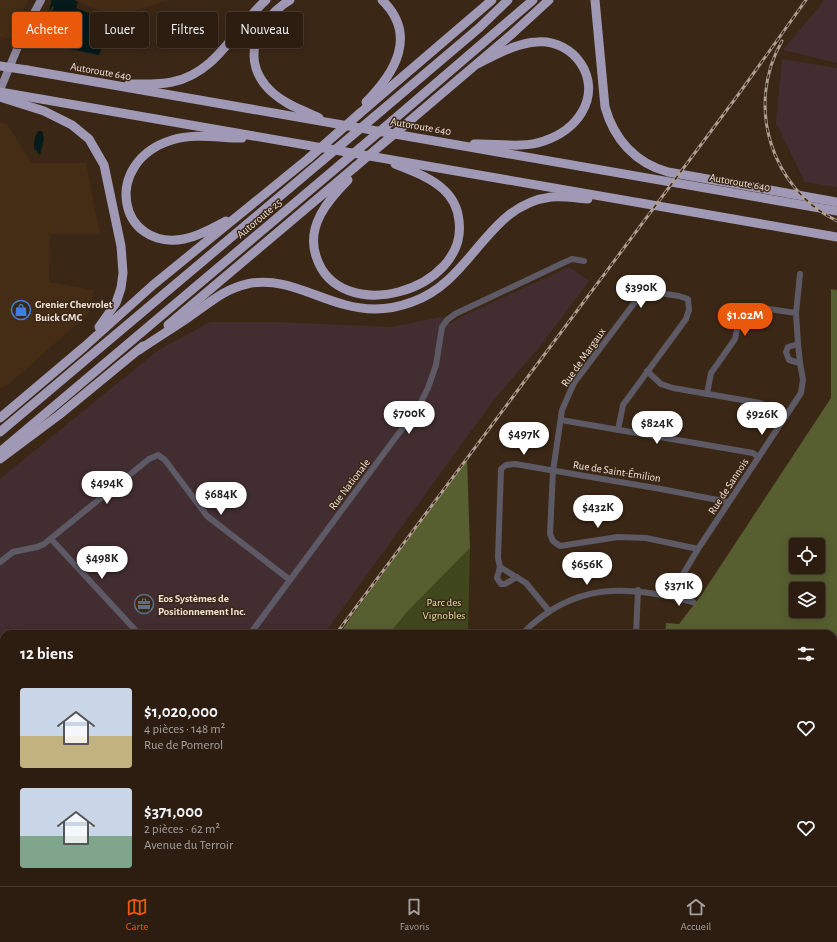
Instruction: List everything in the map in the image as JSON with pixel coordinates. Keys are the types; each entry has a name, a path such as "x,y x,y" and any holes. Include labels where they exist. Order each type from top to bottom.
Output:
{"highway":[{"path":"105,84 166,83 197,73 217,56 266,0"},
{"path":"290,0 271,14 260,30 254,52 257,70 265,86 278,97 327,122"},
{"path":"69,374 163,280 343,128 385,82 394,67 399,54 401,39 398,24 392,11 382,0"},
{"path":"357,114 492,0"},
{"name":"Autoroute 25","path":"0,432 374,117 461,43 508,0"},
{"name":"Autoroute 25","path":"0,452 533,0"},
{"path":"0,459 59,415 139,350 357,167 549,0"},
{"path":"595,0 605,107 614,131 624,145 636,156 653,167 672,173 837,202"},
{"path":"453,144 490,143 516,145 539,142 553,137 570,126 579,116 586,104 588,86 584,70 576,56 558,44 540,41 524,44 477,64"},
{"name":"Autoroute 640","path":"0,66 837,211"},
{"path":"0,91 56,116 77,128 96,149 106,171 121,246 122,279 114,307 84,347"},
{"path":"0,97 16,98 270,139 837,237"},
{"path":"248,208 196,236 180,240 160,238 143,229 131,215 126,198 127,182 132,170 141,158 154,148 172,140 199,136 270,139"},
{"path":"357,167 329,200 318,220 314,246 319,264 332,282 351,292 382,294 413,287 434,274 450,259 459,238 459,217 453,201 439,185 383,158"},
{"path":"139,350 219,295 242,285 260,282 274,282 294,287 352,307 378,309 396,306 421,299 445,284 463,266 498,223 523,205 542,199 561,197 646,204"},
{"path":"1,416 84,347 153,285 206,243"}],"main road":[{"path":"31,12 35,0"},
{"path":"35,12 41,0"},
{"path":"0,91 18,48"}],"street":[{"name":"Rue Nationale","path":"253,630 419,406 434,370 441,331 445,322 456,314 563,263 572,260 584,261"},
{"name":"Rue de Sannois","path":"670,596 728,502 801,393 802,380 796,313 800,274"},
{"name":"Rue de Margaux","path":"618,430 623,405 686,319 689,310 688,299 646,290 640,295 574,383 562,410 553,471 550,534 553,542 560,546 618,537 646,538 698,549"},
{"path":"707,394 711,373 735,339 742,311 748,306 796,313"},
{"path":"798,344 788,347 786,352 789,360 800,363"},
{"path":"647,371 661,384 673,388 760,403 786,417"},
{"path":"561,420 753,453 758,457"},
{"path":"0,562 13,552 37,547 51,539 149,459 158,456 165,460 207,516 290,580"},
{"name":"Rue de Saint-Émilion","path":"500,567 498,558 501,470 510,464 637,484 728,502"},
{"path":"51,539 135,630"},
{"path":"517,576 505,584 502,584 497,578 500,567 517,576 538,596 549,611"},
{"path":"527,630 549,611 560,605 586,595 613,589 638,590 693,602"},
{"path":"636,630 638,590"}],"shaded area":[{"path":"0,0 28,0 23,12 12,12 11,39 0,37"},
{"path":"76,0 169,0 130,12 103,12"},
{"path":"825,0 837,0 837,63 783,50"},
{"path":"782,59 837,68 837,187 805,182 776,123"},
{"path":"0,122 7,124 32,163 86,163 100,234 50,234 49,282 94,290 89,313 10,383 0,388"},
{"path":"569,267 589,281 541,345 493,401 327,630 0,630 0,479 157,351 210,322 280,322 391,327 441,317 450,324 459,318"}],"green space":[{"path":"831,289 837,290 837,630 665,630 666,623 679,624 702,594 831,398"},
{"path":"467,458 470,548 407,612 392,630 342,630"},
{"name":"Parc des Vignobles","path":"470,548 468,630 392,630 407,612"}],"water":[{"path":"52,0 74,0 78,2 76,8 90,14 90,48 102,48 99,55 65,48 82,48 82,12 52,12 54,7 52,6 50,11"},
{"path":"39,131 42,131 44,139 40,155 34,148 35,137"}],"railway":[{"path":"339,630 738,95 806,0"},
{"path":"782,41 771,66 766,92 766,118 771,143 781,167 795,188 814,207 837,221"}],"place":[{"name":"Grenier Chevrolet Buick GMC","path":"21,310"},
{"name":"Eos Systèmes de Positionnement Inc.","path":"144,604"}]}
